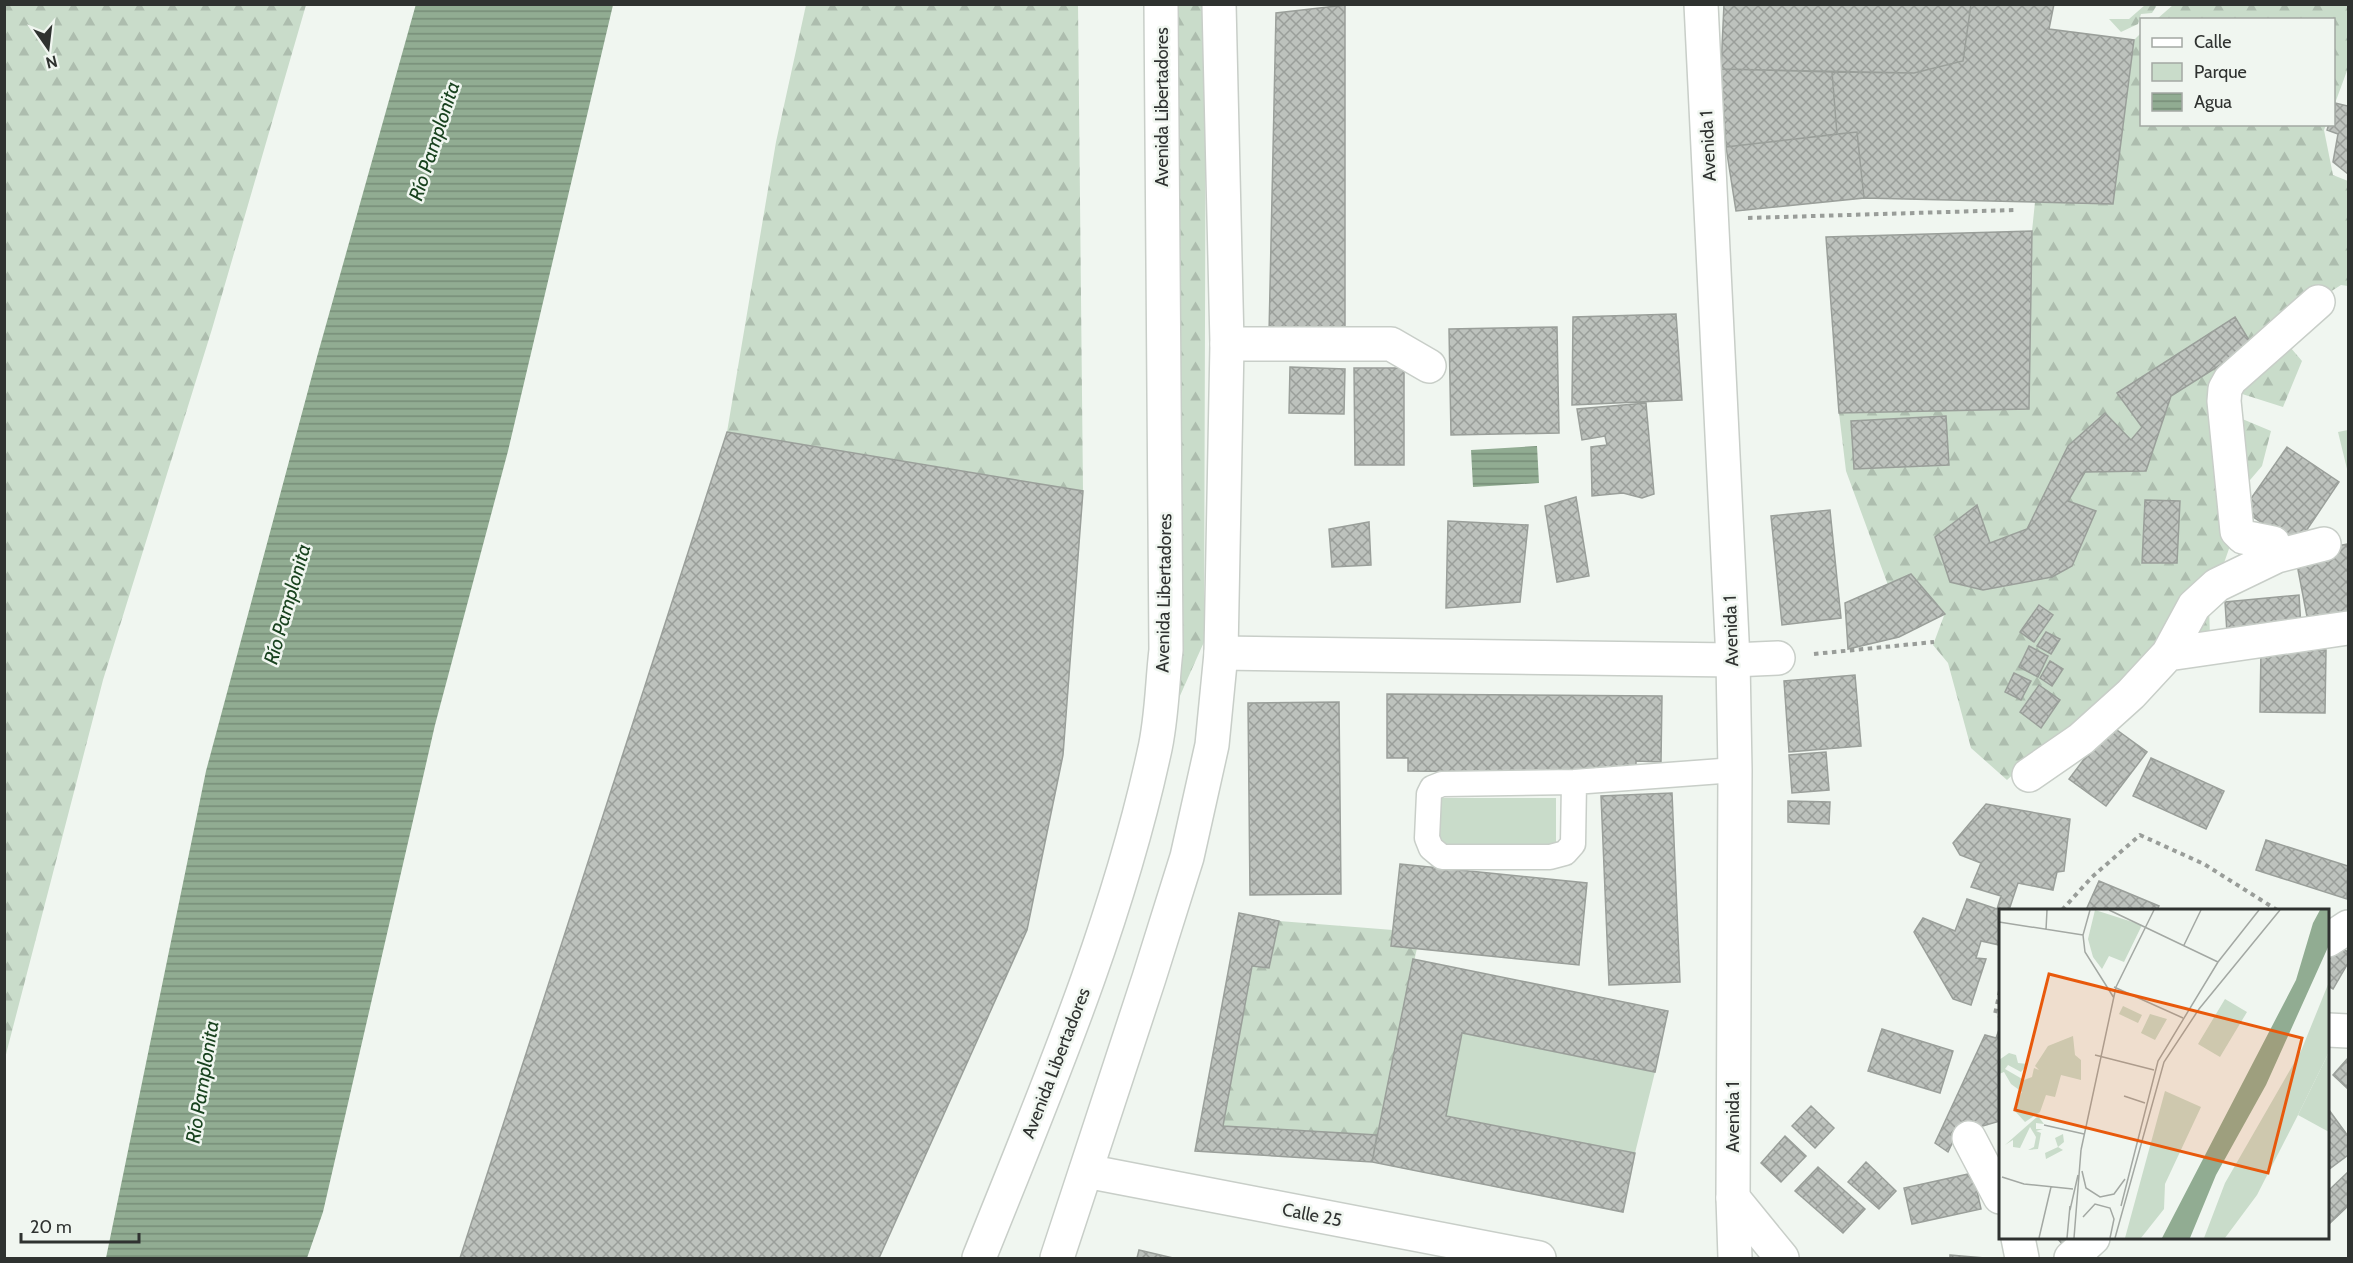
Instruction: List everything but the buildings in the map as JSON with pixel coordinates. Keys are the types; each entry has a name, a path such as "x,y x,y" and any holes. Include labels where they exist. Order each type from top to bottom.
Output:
{"street":[{"name":"Avenida Libertadores","path":"979,1258 1065,1044 1129,852 1155,751 1166,650 1161,4"},
{"path":"1057,1258 1187,857 1212,746 1221,653 1227,344 1220,4"},
{"name":"Avenida 1","path":"1701,4 1733,660 1735,1258"},
{"path":"2277,556 2273,543 2243,537 2237,531 2224,401 2225,389 2230,380 2318,302"},
{"path":"1227,344 1391,344 1429,366"},
{"path":"2028,776 2081,739 2131,694 2168,654 2194,606 2217,585 2277,556 2324,544"},
{"path":"2168,654 2349,628"},
{"path":"1221,653 1733,660 1778,658"},
{"path":"2329,939 2349,927"},
{"path":"2329,1030 2349,1031"},
{"path":"1969,1138 1999,1193"},
{"name":"Calle 25","path":"1086,1171 1539,1258"},
{"path":"1733,1198 1782,1258"},
{"path":"2018,1239 2022,1258"},
{"path":"2071,1258 2092,1239"}],"lane":[{"path":"1574,782 1573,844 1565,853 1551,857 1442,857 1431,848 1427,838 1429,794 1432,788 1442,784 1574,782 1735,770"}],"path":[{"path":"1712,219 2013,210"},
{"path":"1778,658 1934,642"},
{"path":"2063,909 2092,877 2140,835 2204,864 2275,909"},
{"path":"1999,999 1995,1014 1999,1015"}],"green space":[{"path":"5,4 306,5 212,329 103,680 5,1058"},
{"path":"806,5 1078,5 1083,491 727,432 776,142"},
{"path":"1169,5 1206,5 1204,642 1158,745"},
{"path":"2145,5 2157,5 2152,13 2141,14 2138,24 2121,32 2109,19 2129,19"},
{"path":"2173,5 2348,5 2348,68 2335,103 2335,18 2158,18"},
{"path":"2140,34 2140,126 2326,126 2324,130 2333,175 2348,181 2348,286 2341,285 2274,328 2302,361 2283,407 2239,393 2228,413 2271,431 2262,466 2227,507 2231,543 2209,606 2210,638 2041,749 2007,780 1971,748 1948,663 1933,645 1945,613 1911,575 1888,585 1846,471 1839,413 2028,409 2032,231 2035,202 2113,203 2134,40"},
{"path":"2348,430 2348,473 2338,432"},
{"path":"1439,798 1556,798 1556,845 1439,846"},
{"path":"1279,921 1393,930 1417,948 1377,1135 1223,1126 1252,966 1269,968"},
{"path":"1462,1033 1655,1072 1635,1153 1446,1116"}],"water":[{"name":"Río Pamplonita","path":"416,4 613,5 508,451 435,725 323,1212 307,1258 106,1258 206,771 317,357"},
{"path":"1537,446 1539,483 1473,487 1471,450"}]}
